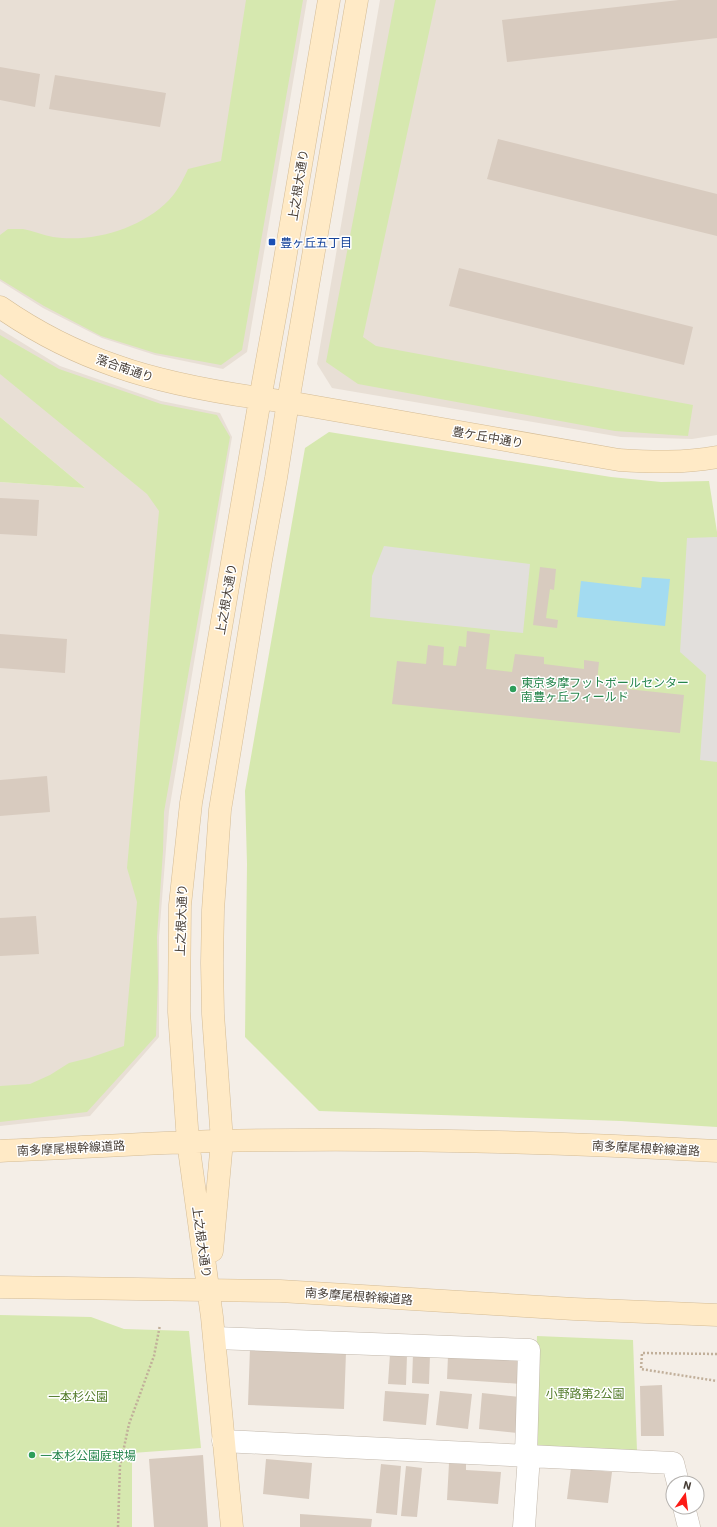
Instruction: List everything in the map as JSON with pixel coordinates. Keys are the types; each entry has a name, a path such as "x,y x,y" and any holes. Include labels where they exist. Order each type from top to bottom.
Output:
{"street":[{"name":"上之根大通り","path":"209,1290 188,1142 179,1012 180,905 191,803 329,0"},
{"name":"上之根大通り","path":"209,1290 222,1141 213,1014 213,910 220,810 261,560 357,0"},
{"name":"落合南通り","path":"0,307 26,325 68,347 115,366 160,380 260,399"},
{"name":"豊ケ丘中通り","path":"260,399 288,402 619,460 679,462 717,458"},
{"name":"南多摩尾根幹線道路","path":"0,1151 222,1141 420,1140 628,1146 717,1151"},
{"name":"南多摩尾根幹線道路","path":"0,1287 280,1291 574,1310 717,1315"},
{"path":"209,1290 215,1338 223,1441 232,1527"},
{"path":"215,1338 530,1350 524,1527"},
{"path":"223,1441 673,1462 676,1475"},
{"path":"686,1515 689,1527"}],"path":[{"path":"118,1527 120,1466 130,1424 154,1356 160,1325"},
{"path":"717,1354 642,1353 641,1369 717,1381"}],"shaded area":[{"path":"0,0 307,0 247,352 223,369 155,355 102,338 43,308 0,281"},
{"path":"380,0 717,0 717,435 692,439 621,437 332,388 317,364"},
{"path":"0,329 60,366 161,401 220,413 232,437 169,811 159,937 159,1037 90,1116 0,1126 0,482 85,488 0,417"},
{"path":"717,537 717,762 700,760 706,675 680,652 687,538"},
{"path":"384,546 530,564 523,633 370,617 372,576"}],"green space":[{"path":"246,0 303,0 242,350 221,365 155,353 101,336 44,306 0,279 0,235 8,229 23,229 53,237 68,238 84,238 115,232 145,219 158,210 175,193 188,169 221,161"},
{"path":"395,0 436,0 363,337 376,346 693,405 688,436 615,431 358,384 326,362"},
{"path":"0,335 59,369 161,404 217,415 230,437 164,812 157,937 158,979 156,1036 87,1112 0,1122 0,1086 30,1084 50,1075 69,1063 124,1046 137,902 127,868 159,511 147,494 0,374"},
{"path":"0,417 85,488 0,482"},
{"name":"東京多摩フットボールセンター 南豊ヶ丘フィールド","path":"329,432 611,477 661,482 709,481 717,532 717,1127 621,1121 319,1111 245,1037 247,864 245,791 305,448"},
{"name":"一本杉公園","path":"0,1315 91,1317 124,1329 189,1331 201,1448 132,1453 132,1527 0,1527"},
{"name":"小野路第2公園","path":"537,1336 633,1340 637,1451 532,1446"}],"water":[{"path":"642,577 670,579 665,626 577,617 581,581 641,588"}],"building":[{"path":"679,0 717,0 717,38 507,62 502,20"},
{"path":"0,67 40,74 35,107 0,100"},
{"path":"55,75 166,93 160,127 49,109"},
{"path":"498,139 717,194 717,236 487,179"},
{"path":"459,268 693,327 684,365 449,306"},
{"path":"0,498 39,500 37,536 0,534"},
{"path":"540,567 556,569 554,590 550,589 546,618 558,620 557,628 533,625"},
{"path":"467,631 490,634 486,669 512,672 515,654 544,657 544,664 584,669 584,660 599,662 597,681 627,684 627,689 684,695 680,733 392,704 397,661 426,664 428,645 444,647 443,665 456,666 459,646 466,647"},
{"path":"0,634 67,639 65,673 0,668"},
{"path":"47,776 50,812 0,816 0,780"},
{"path":"36,916 39,954 0,956 0,918"},
{"path":"250,1348 346,1352 344,1409 248,1405"},
{"path":"390,1354 407,1355 406,1385 388,1384"},
{"path":"413,1354 430,1355 429,1384 412,1383"},
{"path":"448,1356 522,1361 521,1384 447,1379"},
{"path":"662,1385 664,1436 641,1436 640,1386"},
{"path":"385,1391 429,1394 426,1425 383,1421"},
{"path":"440,1391 472,1394 468,1429 436,1425"},
{"path":"482,1393 520,1397 517,1433 479,1429"},
{"path":"203,1455 208,1527 154,1527 149,1459"},
{"path":"266,1459 312,1463 309,1499 263,1494"},
{"path":"449,1463 466,1464 466,1470 501,1472 498,1504 447,1500"},
{"path":"381,1464 401,1466 397,1515 376,1513"},
{"path":"406,1466 422,1468 417,1517 401,1516"},
{"path":"571,1468 612,1472 608,1503 567,1499"},
{"path":"300,1514 372,1519 371,1527 300,1527"}],"place":[{"name":"豊ヶ丘五丁目","path":"272,242"},
{"name":"東京多摩フットボールセンター 南豊ヶ丘フィールド","path":"513,689"},
{"name":"一本杉公園庭球場","path":"32,1455"}]}
